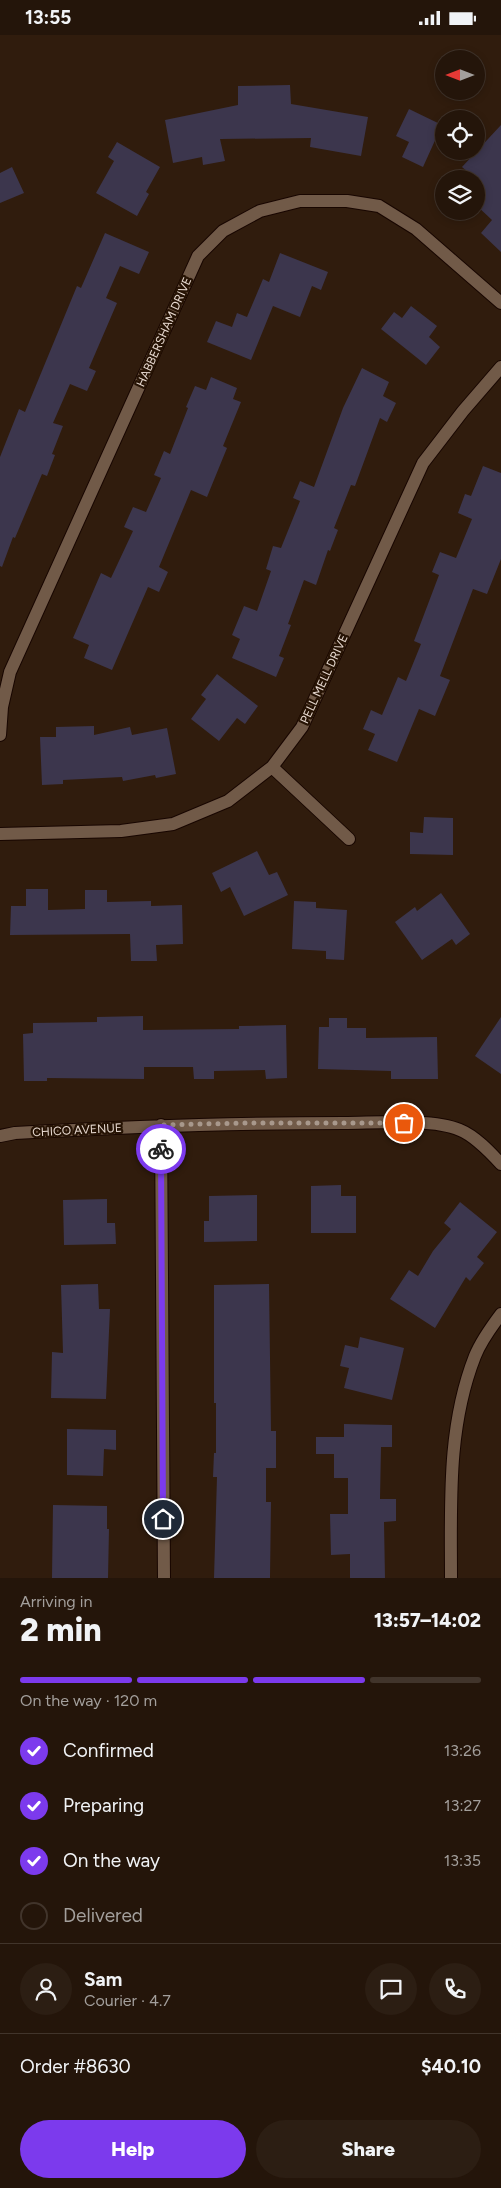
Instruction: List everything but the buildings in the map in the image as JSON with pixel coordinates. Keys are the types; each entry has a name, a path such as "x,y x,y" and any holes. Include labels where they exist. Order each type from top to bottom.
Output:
{"street":[{"name":"HABBERSHAM DRIVE","path":"0,735 2,707 10,672 198,256 223,231 260,211 300,201 347,201 379,206 416,229 501,303"},
{"name":"PELL MELL DRIVE","path":"0,834 121,831 173,824 228,801 272,767 302,727 423,463 463,411 501,367"},
{"path":"272,767 349,839"},
{"name":"CHICO AVENUE","path":"0,1136 15,1133 161,1125 423,1123 461,1130 488,1150 501,1164"},
{"path":"161,1125 164,1578"},
{"path":"451,1578 451,1479 458,1412 476,1355 501,1314"}],"way so far":[{"path":"161,1149 161,1125 404,1123"}],"route":[{"path":"161,1149 163,1519"}]}
